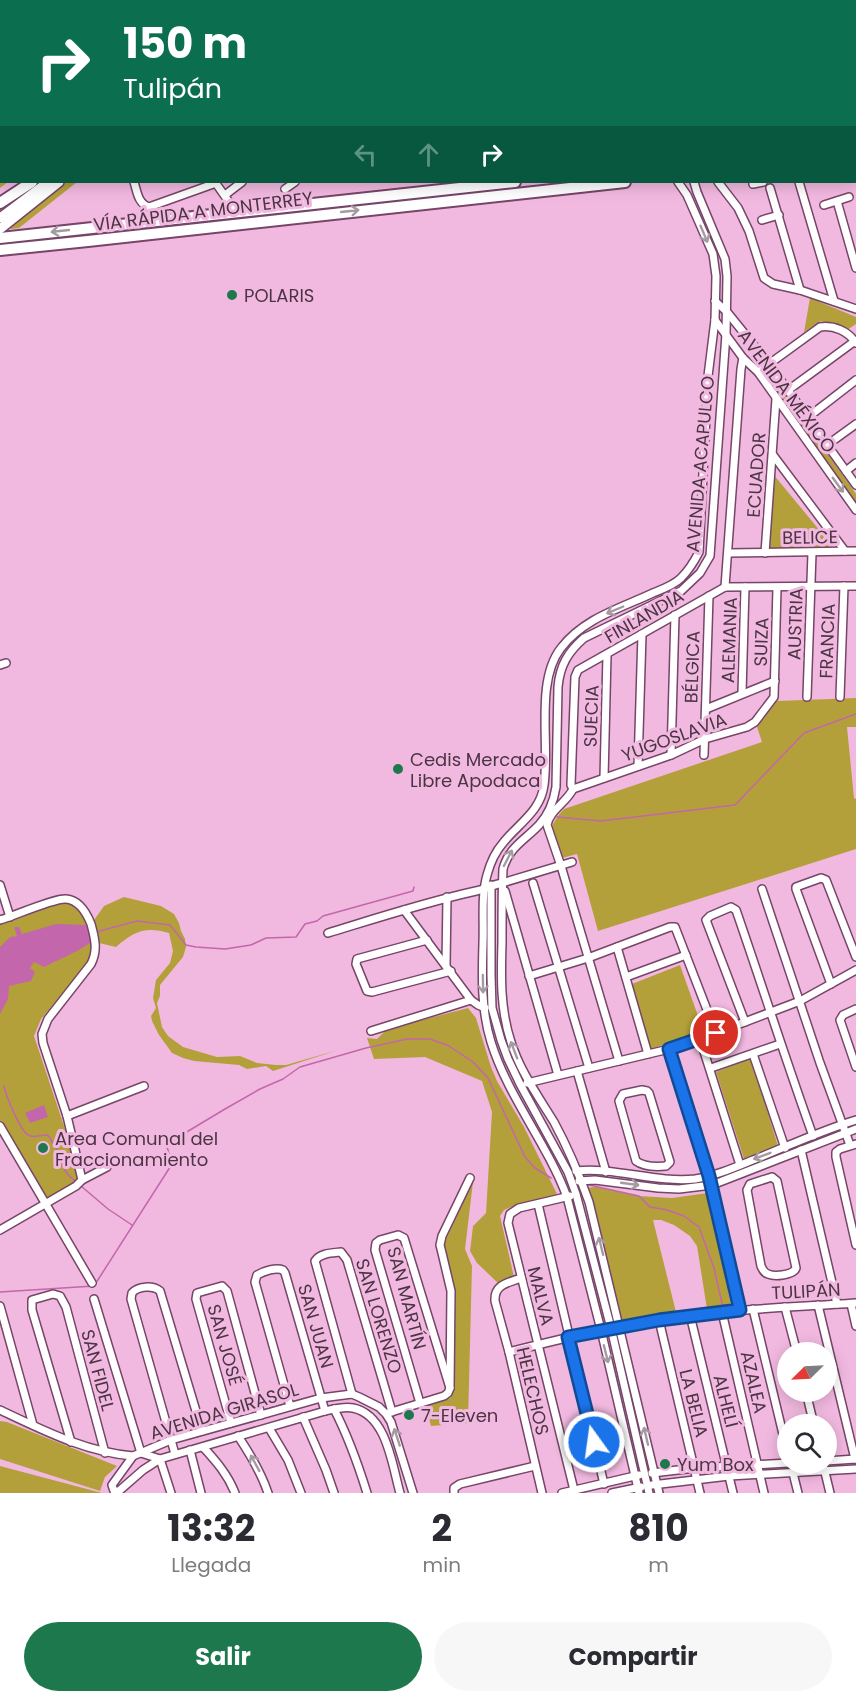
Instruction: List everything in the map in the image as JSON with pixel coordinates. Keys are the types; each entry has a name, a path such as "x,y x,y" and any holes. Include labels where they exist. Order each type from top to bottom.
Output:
{"highway":[{"path":"0,203 30,183"},
{"path":"0,238 506,183"},
{"name":"VÍA RÁPIDA A MONTERREY","path":"0,250 616,183"},
{"path":"0,257 87,242"}],"main road":[{"path":"0,218 47,183"},
{"path":"0,229 59,183"}],"street":[{"path":"134,183 143,205 146,207 152,207 213,183"},
{"path":"217,183 236,212"},
{"path":"225,195 241,183"},
{"path":"285,189 294,183"},
{"name":"AVENIDA ACAPULCO","path":"648,1489 611,1328 576,1194 568,1172 519,1084 501,1040 492,1008 488,872 498,850 534,809 544,786 546,686 550,667 556,654 580,628 680,579 699,552 708,376 715,321 716,276 713,254 687,195 679,183"},
{"name":"AVENIDA ACAPULCO","path":"659,1493 586,1192 561,1135 529,1082 511,1042 502,1006 502,883 503,869 509,853 540,824 555,794 558,687 564,660 571,649 584,638 681,591 700,573 710,556 726,334 727,276 725,259 694,183"},
{"path":"719,183 738,208 764,278 773,284 800,290 856,309"},
{"path":"753,184 758,183"},
{"path":"799,183 834,301"},
{"path":"770,188 800,290"},
{"path":"687,195 697,192"},
{"path":"824,205 849,197"},
{"path":"837,201 856,268"},
{"path":"762,220 779,215"},
{"name":"AVENIDA MÉXICO","path":"715,301 727,312 769,364 856,484"},
{"name":"AVENIDA MÉXICO","path":"715,321 758,372 856,510"},
{"path":"758,372 820,327 844,331 855,342 787,391"},
{"path":"743,357 726,587 856,586"},
{"path":"807,418 856,380"},
{"name":"ECUADOR","path":"765,553 776,399"},
{"path":"827,445 856,424"},
{"path":"773,454 845,551"},
{"path":"846,471 856,463"},
{"name":"BELICE","path":"729,553 856,551"},
{"name":"AUSTRIA","path":"807,697 812,553"},
{"name":"FRANCIA","path":"840,697 844,586"},
{"name":"FINLANDIA","path":"573,789 571,785 575,677 578,670 726,587"},
{"name":"ALEMANIA","path":"742,693 745,588"},
{"name":"SUIZA","path":"774,697 777,588"},
{"name":"BÉLGICA","path":"704,754 709,596"},
{"path":"671,755 675,615"},
{"path":"638,766 642,634"},
{"name":"SUECIA","path":"604,778 607,655"},
{"path":"706,709 775,681"},
{"name":"YUGOSLAVIA","path":"573,789 671,755 705,739 752,726 774,697"},
{"path":"573,789 569,798 547,823 619,1060"},
{"path":"328,933 572,862"},
{"path":"831,984 796,887 821,878 826,880 856,957"},
{"path":"502,883 558,1075"},
{"path":"533,883 589,1068"},
{"path":"0,885 10,917"},
{"name":"AVENIDA ACAPULCO","path":"488,887 482,982 483,1008 494,1053 567,1197 638,1490"},
{"path":"762,889 820,1062 846,1132 853,1144 838,1150 836,1157 856,1245"},
{"path":"447,897 448,968"},
{"path":"0,920 68,899 79,904 89,920 97,948 91,964 48,1019 42,1034 67,1116 82,1180"},
{"path":"745,1022 706,920 731,907 736,910 813,1136"},
{"path":"404,910 471,1000 483,1008 502,1006"},
{"path":"529,976 675,927 716,1033"},
{"path":"427,940 357,959 356,964 368,991 372,992 448,968"},
{"path":"617,947 648,1054"},
{"path":"626,977 686,955"},
{"path":"509,1086 669,1049 700,1039 800,1001 856,970"},
{"path":"372,1031 471,1000"},
{"path":"856,1009 843,1015 840,1020 856,1067"},
{"path":"700,1039 740,1165"},
{"path":"711,1068 780,1044"},
{"path":"669,1049 712,1185 740,1310"},
{"path":"753,1054 785,1148"},
{"path":"577,1071 606,1172"},
{"path":"67,1116 144,1086"},
{"path":"642,1090 649,1093 670,1162 666,1166 655,1166 640,1164 636,1161 619,1101 623,1094 642,1090"},
{"path":"558,1176 577,1171 606,1172 657,1179 709,1176 856,1120"},
{"path":"0,1126 92,1283"},
{"path":"563,1186 581,1180 679,1189 712,1185 856,1129"},
{"path":"801,1149 837,1304"},
{"path":"655,1166 658,1188"},
{"path":"0,1230 76,1186 82,1180 108,1167"},
{"path":"755,1168 760,1180"},
{"path":"772,1177 777,1181 795,1268 790,1274 769,1275 761,1266 747,1190 750,1184 760,1180 772,1177"},
{"path":"389,1413 444,1396 450,1388 451,1291 440,1245 442,1236 470,1178"},
{"path":"586,1192 538,1204 604,1484"},
{"name":"MALVA","path":"538,1204 519,1208 510,1214 508,1223 574,1490"},
{"name":"SAN MARTÍN","path":"420,1403 375,1250 376,1243 380,1240 398,1235 404,1238 450,1388"},
{"name":"SAN LORENZO","path":"351,1394 315,1261 320,1256 336,1252 341,1252 347,1260 389,1413"},
{"name":"SAN JUAN","path":"290,1406 255,1282 260,1273 276,1269 283,1270 285,1273 325,1411"},
{"name":"HELECHOS","path":"521,1278 502,1284 495,1295 542,1493"},
{"name":"SAN JOSÉ","path":"231,1423 196,1299 197,1293 201,1291 222,1286 226,1291 261,1415"},
{"path":"175,1454 131,1299 132,1293 137,1289 156,1288 162,1293 202,1431"},
{"name":"SAN FIDEL","path":"71,1442 32,1310 32,1300 53,1294 60,1296 66,1307 105,1453"},
{"path":"94,1299 141,1453 160,1459 171,1493"},
{"path":"853,1303 856,1326"},
{"name":"TULIPÁN","path":"509,1352 620,1326 690,1315 853,1303"},
{"path":"818,1305 855,1459 837,1460"},
{"path":"0,1306 33,1425"},
{"path":"786,1307 794,1342"},
{"path":"753,1309 778,1414"},
{"name":"AZALEA","path":"722,1312 764,1493"},
{"name":"ALHELÍ","path":"690,1315 733,1493"},
{"name":"LA BELIA","path":"659,1320 700,1493"},
{"path":"351,1394 389,1413 413,1493"},
{"name":"AVENIDA GIRASOL","path":"351,1394 321,1398 171,1440 133,1456 113,1482 114,1491 122,1490 143,1470 160,1459 325,1411 354,1408 372,1417 378,1424 400,1493"},
{"path":"334,1409 354,1452 367,1493"},
{"path":"0,1410 71,1442 105,1453 133,1456"},
{"path":"303,1417 326,1470 333,1493"},
{"path":"269,1428 288,1460 301,1493"},
{"path":"238,1436 254,1460 268,1493"},
{"path":"203,1447 220,1466 236,1493"},
{"path":"190,1450 201,1493"},
{"path":"631,1459 640,1457"},
{"path":"563,1493 654,1472 777,1464"},
{"path":"454,1490 460,1484 535,1466"},
{"path":"837,1468 856,1469"},
{"path":"612,1493 648,1489 657,1484 697,1479 777,1474"},
{"path":"793,1474 798,1493"},
{"path":"825,1474 830,1493"}],"shaded area":[{"path":"65,183 76,183 19,228 11,229 10,227"},
{"path":"810,298 856,317 856,324 847,330 821,321 804,332"},
{"path":"768,371 856,494 856,506 762,377"},
{"path":"773,474 835,549 767,550"},
{"path":"856,698 856,727 847,727 854,798 856,799 856,849 598,931 577,854 562,858 551,828 564,809 762,742 757,727 777,701"},
{"path":"124,897 161,906 174,914 179,923 186,947 183,957 160,985 160,996 157,1003 162,1027 168,1036 183,1047 217,1057 240,1056 257,1063 276,1065 286,1065 338,1050 273,1071 266,1066 247,1069 239,1065 194,1061 172,1053 159,1035 151,1016 156,1008 153,998 156,980 170,963 173,951 169,933 154,930 141,931 116,947 99,943 92,923 104,906"},
{"path":"63,902 74,905 84,916 94,945 91,961 41,1019 34,1036 81,1177 79,1182 47,1203 0,1121 0,922"},
{"path":"56,924 87,925 93,941 44,967 34,962 30,968 35,972 31,981 9,986 8,999 0,1014 0,947 10,937 17,936 14,927 19,927 22,934"},
{"path":"680,965 704,1033 649,1049 632,984"},
{"path":"468,1008 476,1018 497,1081 524,1127 557,1194 511,1207 504,1210 500,1216 514,1277 498,1283 477,1263 470,1251 473,1226 486,1213 492,1112 482,1081 425,1057 374,1059 367,1038 377,1039 387,1029"},
{"path":"751,1058 778,1146 744,1159 716,1072"},
{"path":"44,1105 48,1117 30,1123 25,1113"},
{"path":"473,1182 465,1249 472,1266 468,1423 431,1426 426,1406 451,1398 453,1291 442,1248"},
{"path":"596,1187 639,1196 672,1198 708,1193 731,1306 707,1309 697,1246 690,1236 674,1225 661,1220 653,1220 676,1312 622,1321 591,1198 585,1188"},
{"path":"0,1421 117,1466 105,1477 100,1491 0,1459"},
{"path":"0,1466 102,1493 0,1493"}],"waterway":[{"path":"557,817 601,821 735,805 804,733 856,714"},
{"path":"96,932 137,921 170,925 186,945 225,949 251,945 266,938 296,937 305,924 317,921 323,916 413,891 414,887"},
{"path":"0,1292 94,1286 172,1164 167,1147 180,1136 260,1089 283,1079 300,1067 407,1039 430,1039 449,1046 473,1062 488,1078 525,1157 535,1168 551,1178"},
{"path":"4,1086 21,1127 33,1137 48,1135 66,1172 75,1181"},
{"path":"589,1185 639,1196 650,1207 684,1216 699,1227 714,1268 723,1308"},
{"path":"81,1186 108,1209 132,1225"}],"place":[{"name":"POLARIS","path":"232,295"},
{"name":"Cedis Mercado Libre Apodaca","path":"398,769"},
{"name":"Area Comunal del Fraccionamiento","path":"43,1148"},
{"name":"7-Eleven","path":"409,1415"},
{"name":"Yum Box","path":"665,1464"}],"route":[{"path":"594,1442 568,1337 690,1315 740,1310 709,1176 669,1049 716,1033"}]}
